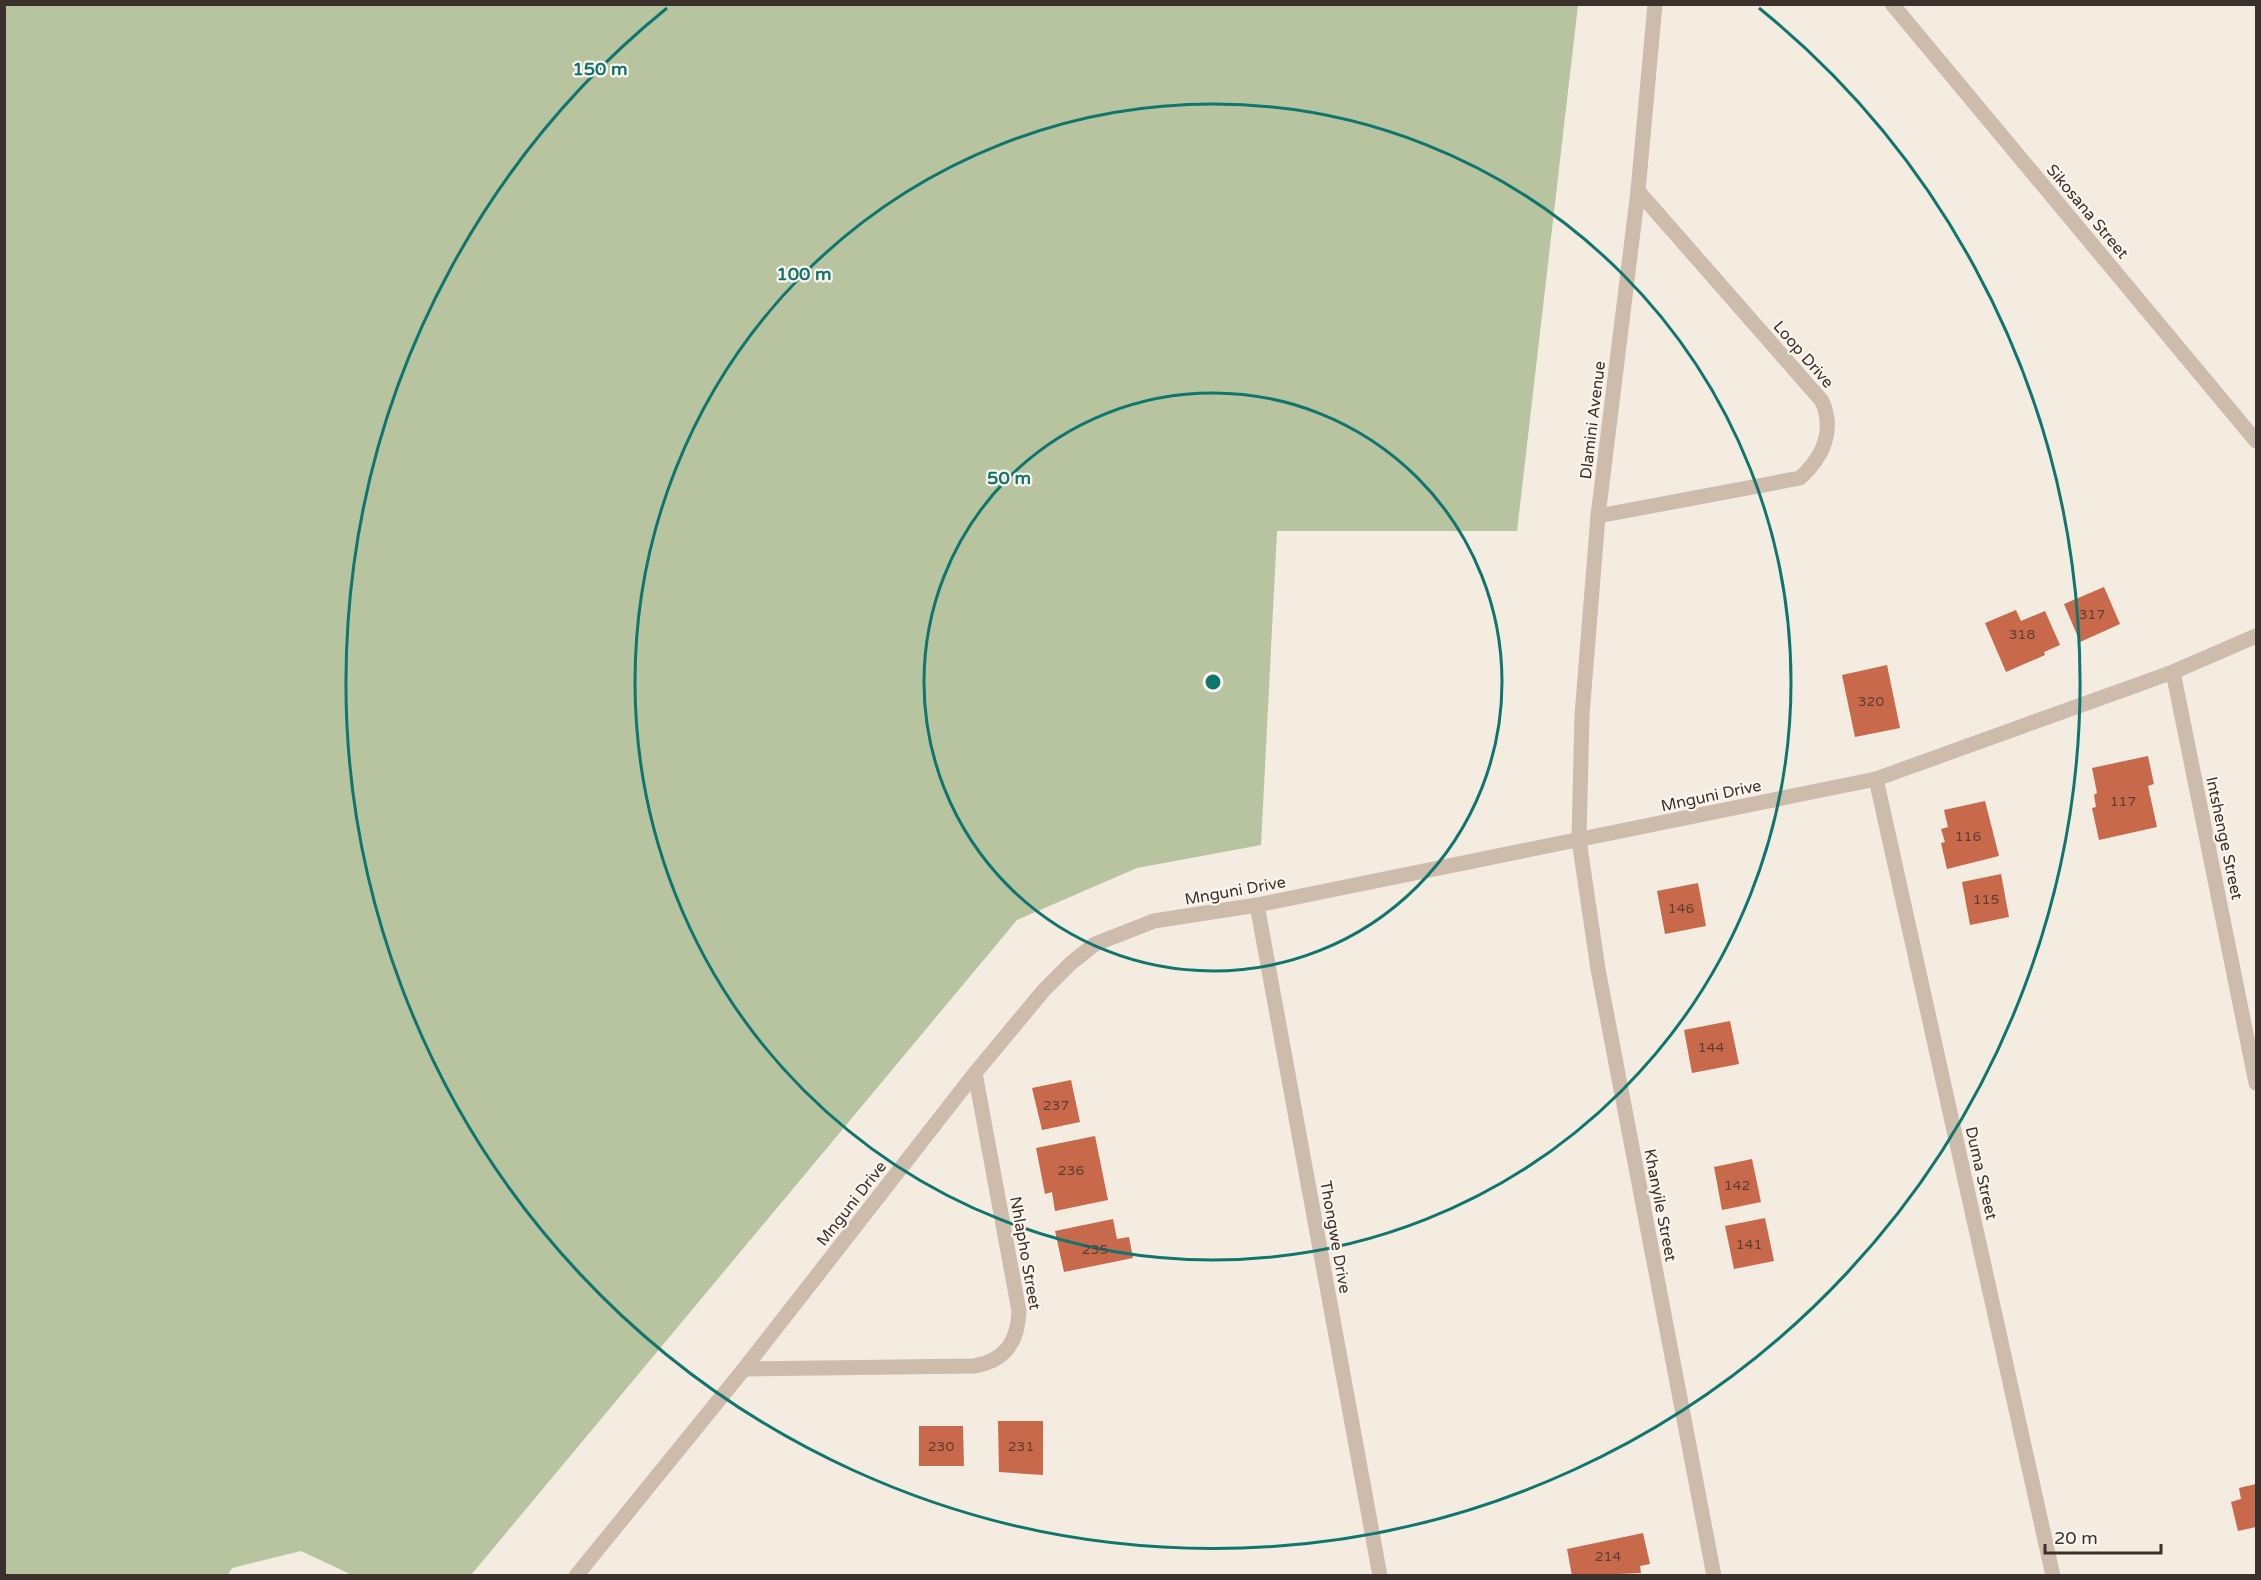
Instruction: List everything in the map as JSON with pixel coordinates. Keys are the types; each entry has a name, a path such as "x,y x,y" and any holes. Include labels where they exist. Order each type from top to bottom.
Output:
{"street":[{"name":"Dlamini Avenue","path":"1579,840 1582,715 1598,516 1638,191 1655,4"},
{"name":"Sikosana Street","path":"1892,4 2256,441"},
{"name":"Loop Drive","path":"1598,516 1800,478 1821,454 1827,437 1827,414 1822,402 1638,191"},
{"name":"Mnguni Drive","path":"576,1575 744,1369 975,1073 1044,990 1095,944 1154,921 1257,905 1876,779 2173,672 2256,636"},
{"name":"Intshenge Street","path":"2173,672 2256,1083"},
{"name":"Duma Street","path":"1876,779 2053,1575"},
{"name":"Khanyile Street","path":"1579,840 1598,969 1714,1575"},
{"name":"Thongwe Drive","path":"1257,905 1380,1575"},
{"name":"Nhlapho Street","path":"744,1369 974,1366 990,1364 1014,1343 1019,1311 975,1073"}],"green space":[{"path":"5,4 1578,5 1517,531 1277,531 1261,845 1137,868 1017,920 471,1575 352,1575 301,1551 232,1568 228,1575 5,1575"}],"building":[{"path":"2104,587 2120,624 2080,642 2064,604"},
{"path":"2016,610 2021,621 2045,611 2060,645 2044,652 2045,655 2006,672 1985,623"},
{"path":"1887,665 1900,728 1855,737 1842,675"},
{"path":"2148,756 2154,784 2148,786 2157,827 2099,840 2092,808 2096,807 2094,795 2097,793 2092,768"},
{"path":"1985,801 1999,856 1947,869 1941,843 1945,842 1941,829 1948,827 1944,810"},
{"path":"2001,874 2009,917 1970,925 1962,882"},
{"path":"1698,883 1706,926 1665,934 1657,891"},
{"path":"1730,1021 1739,1064 1692,1073 1684,1030"},
{"path":"1071,1080 1080,1122 1042,1130 1032,1088"},
{"path":"1095,1136 1108,1200 1055,1211 1052,1192 1045,1194 1036,1148"},
{"path":"1752,1159 1761,1202 1722,1210 1714,1167"},
{"path":"1765,1218 1774,1261 1734,1269 1725,1226"},
{"path":"1113,1219 1117,1239 1129,1237 1133,1258 1064,1272 1055,1231"},
{"path":"998,1421 1043,1421 1043,1475 999,1472"},
{"path":"919,1426 963,1426 964,1466 919,1466"},
{"path":"2256,1484 2256,1527 2238,1531 2231,1502 2241,1499 2239,1488"},
{"path":"1643,1533 1650,1564 1640,1566 1641,1573 1572,1576 1567,1549"}]}
